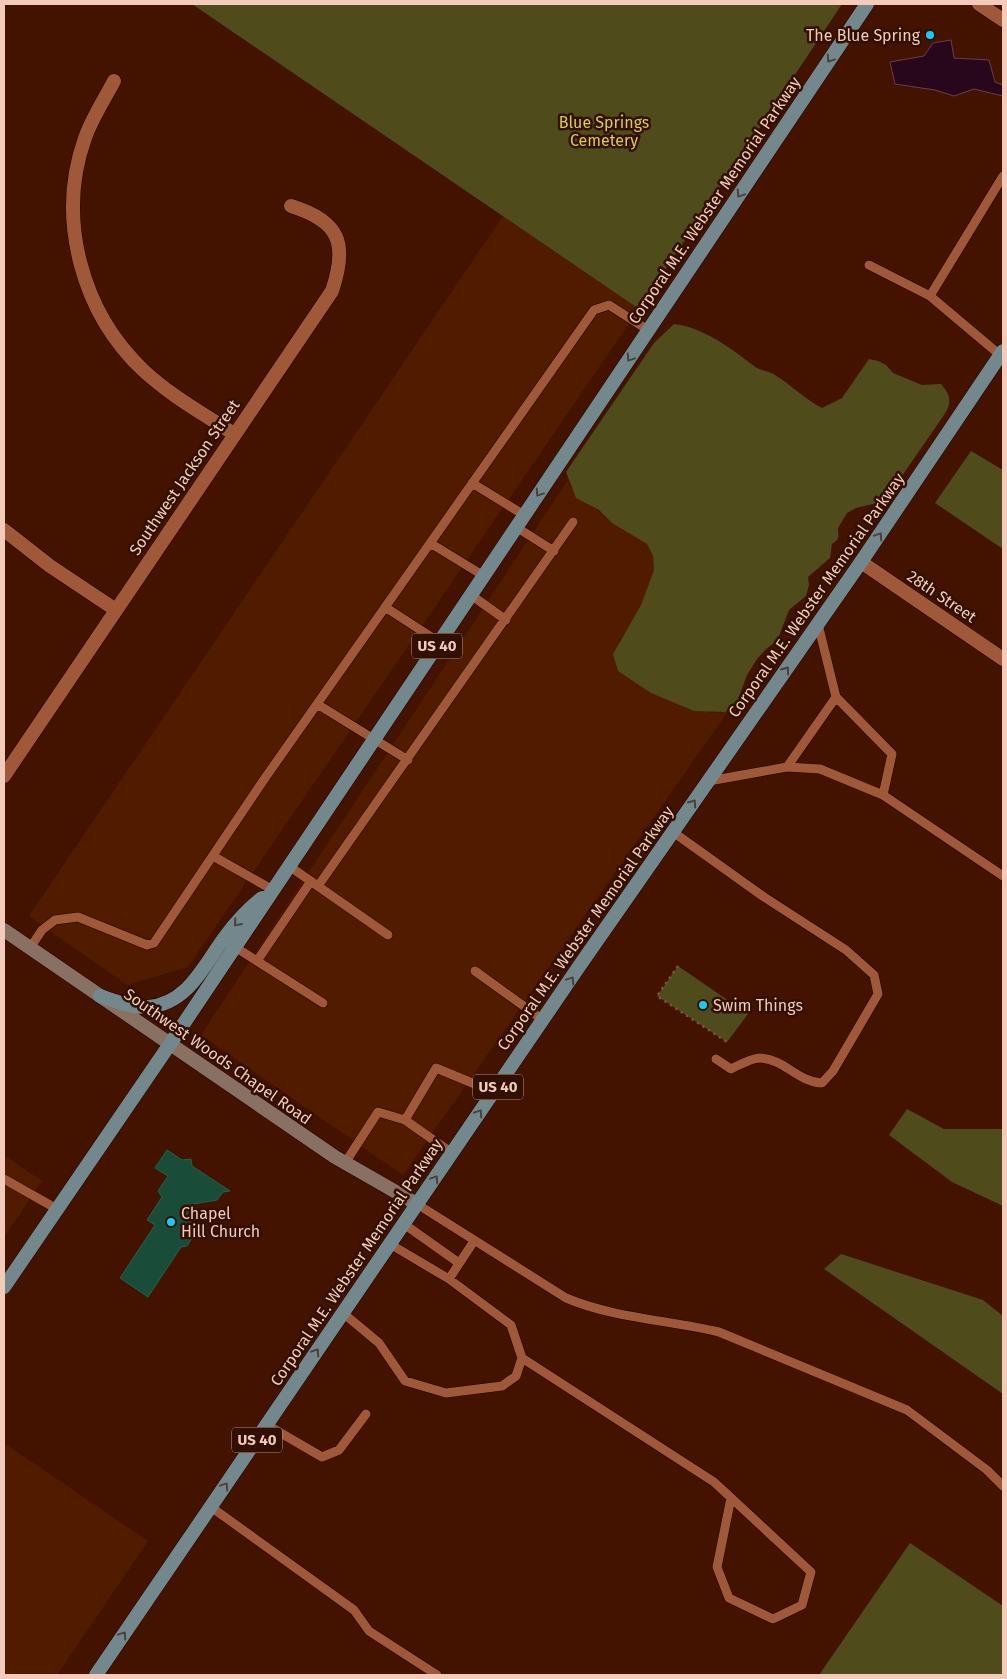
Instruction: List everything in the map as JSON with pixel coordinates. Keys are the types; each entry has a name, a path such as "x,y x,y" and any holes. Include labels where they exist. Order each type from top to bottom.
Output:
{"main road":[{"name":"Corporal M.E. Webster Memorial Parkway","path":"4,1287 170,1044 867,4"},
{"name":"Corporal M.E. Webster Memorial Parkway","path":"96,1675 543,1020 861,562 1002,353"},
{"path":"100,996 128,1005 147,1007 164,1005 175,999 186,992 226,936 251,907 273,890"},
{"name":"Southwest Woods Chapel Road","path":"4,930 345,1163 417,1204"}],"street":[{"path":"978,4 1003,20"},
{"path":"114,81 85,138 78,165 74,189 75,230 81,269 97,308 118,344 144,371 170,392 234,434"},
{"name":"Southwest Jackson Street","path":"4,776 332,291 339,269 339,247 331,226 313,212 291,206"},
{"path":"4,530 50,566 116,610"},
{"name":"28th Street","path":"861,562 1003,659"}],"lane":[{"path":"930,296 1003,176"},
{"path":"869,265 930,296 1002,353"},
{"path":"30,948 42,930 54,920 78,917 147,945 154,943 317,704 594,310 609,305 648,330"},
{"path":"472,483 524,515"},
{"path":"257,961 408,760 574,522"},
{"path":"516,527 554,551"},
{"path":"430,543 484,576"},
{"path":"471,595 506,620"},
{"path":"385,607 439,642"},
{"path":"818,624 836,697 892,754 882,796"},
{"path":"787,767 836,697"},
{"path":"317,704 408,760"},
{"path":"709,781 787,767 820,769 882,796 1003,876"},
{"path":"673,832 764,897 846,950 874,975 878,994 833,1070 822,1082 809,1082 777,1062 759,1058 731,1069 716,1059"},
{"path":"213,856 273,890"},
{"path":"289,866 388,935"},
{"path":"235,947 323,1003"},
{"path":"474,971 543,1020"},
{"path":"405,1120 436,1068 494,1092"},
{"path":"345,1163 378,1112 405,1120 452,1153"},
{"path":"4,1180 57,1209"},
{"path":"417,1204 566,1298 588,1307 719,1332 907,1410 987,1470 1003,1486"},
{"path":"404,1224 459,1263"},
{"path":"449,1279 474,1241"},
{"path":"343,1313 379,1343 405,1381 446,1393 502,1386 516,1376 522,1358 511,1325 449,1279 390,1244"},
{"path":"522,1358 714,1482 811,1572 802,1605 773,1619 729,1598 717,1567 731,1498"},
{"path":"267,1424 322,1457 339,1450 366,1414"},
{"path":"211,1507 354,1610 369,1631 437,1675"}],"path":[{"path":"678,966 657,996 727,1042"}],"shaded area":[{"name":"The Blue Spring","path":"951,40 954,58 989,60 995,82 1003,85 1003,96 974,89 954,96 935,90 895,84 890,62 924,56 933,43"},
{"path":"503,216 639,309 188,967 127,985 29,916"},
{"path":"568,480 570,487 612,523 647,544 653,556 654,570 641,605 631,625 618,642 711,713 725,712 731,707 403,1175 201,1035"},
{"path":"4,1155 42,1181 4,1237"},
{"path":"4,1443 148,1541 57,1675 4,1675"}],"green space":[{"name":"Blue Springs Cemetery","path":"192,4 842,4 639,309"},
{"path":"674,324 696,329 717,340 756,368 775,375 822,408 842,398 869,359 878,361 886,365 893,373 922,385 941,384 947,392 949,399 944,415 895,486 877,503 856,508 847,513 838,528 838,537 832,544 830,558 808,577 809,585 806,596 789,610 777,641 757,659 747,675 737,702 725,712 694,711 651,693 618,671 613,654 641,605 654,570 653,556 647,544 612,523 599,510 576,498 566,472 654,343"},
{"path":"971,451 1003,470 1003,549 935,503"},
{"name":"Swim Things","path":"678,966 748,1014 727,1042 657,996"},
{"path":"907,1109 944,1129 1003,1129 1003,1206 952,1182 889,1135"},
{"path":"841,1254 983,1300 1003,1316 1003,1394 824,1269"},
{"path":"910,1543 1003,1606 1003,1675 819,1675"}],"building":[{"name":"Chapel Hill Church","path":"167,1150 182,1160 191,1159 192,1166 230,1191 223,1192 217,1200 194,1204 185,1218 195,1225 197,1230 187,1246 181,1247 148,1297 120,1278 155,1225 147,1220 162,1197 158,1191 168,1176 155,1168"}],"place":[{"name":"The Blue Spring","path":"930,35"},
{"name":"Swim Things","path":"703,1005"},
{"name":"Chapel Hill Church","path":"171,1222"}]}
